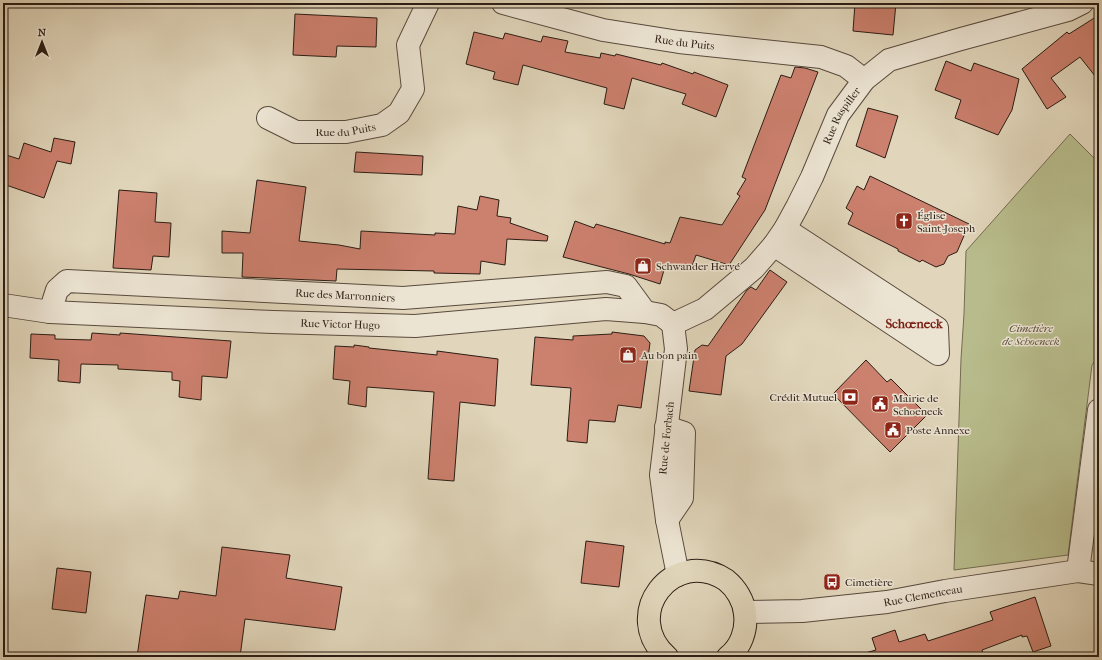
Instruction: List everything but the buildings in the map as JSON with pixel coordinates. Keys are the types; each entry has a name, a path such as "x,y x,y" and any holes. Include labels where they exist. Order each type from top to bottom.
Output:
{"main road":[{"path":"661,655 649,628 650,609 656,592 670,579 678,575 704,571 720,577 734,588 743,604 746,620 743,636 735,650 729,656"}],"street":[{"name":"Rue du Puits","path":"268,118 296,132 346,132 382,125 399,113 413,89 408,45 428,3"},
{"name":"Rue du Puits","path":"503,3 603,30 679,42 821,57 846,66 864,80"},
{"name":"Rue Raspiller","path":"673,324 705,309 754,268 779,237 812,176 838,116 864,80 889,60 961,39 1029,12 1068,10 1082,3"},
{"path":"779,237 936,328 938,354 779,237"},
{"name":"Rue des Marronniers","path":"50,312 57,290 67,281 403,298 607,282 626,286 646,312"},
{"name":"Rue Victor Hugo","path":"3,305 50,312 273,322 415,326 606,309 646,312 661,315 673,324"},
{"name":"Rue de Forbach","path":"673,324 676,349 666,427 684,434 682,498 667,520 678,575"},
{"path":"1089,573 1099,410"},
{"name":"Rue Clemenceau","path":"745,612 802,610 887,602 945,591 1089,573"}],"green space":[{"name":"Cimetière de Schoeneck","path":"1070,134 1099,163 1099,356 1092,365 1068,555 954,570 966,251"}],"place":[{"name":"Église Saint-Joseph","path":"904,221"},
{"name":"Schwander Hervé","path":"643,266"},
{"name":"Au bon pain","path":"628,355"},
{"name":"Crédit Mutuel","path":"850,397"},
{"name":"Mairie de Schoeneck","path":"880,404"},
{"name":"Poste Annexe","path":"893,430"},
{"name":"Cimetière","path":"832,582"}],"district":[{"name":"Schœneck","path":"914,323"}]}
